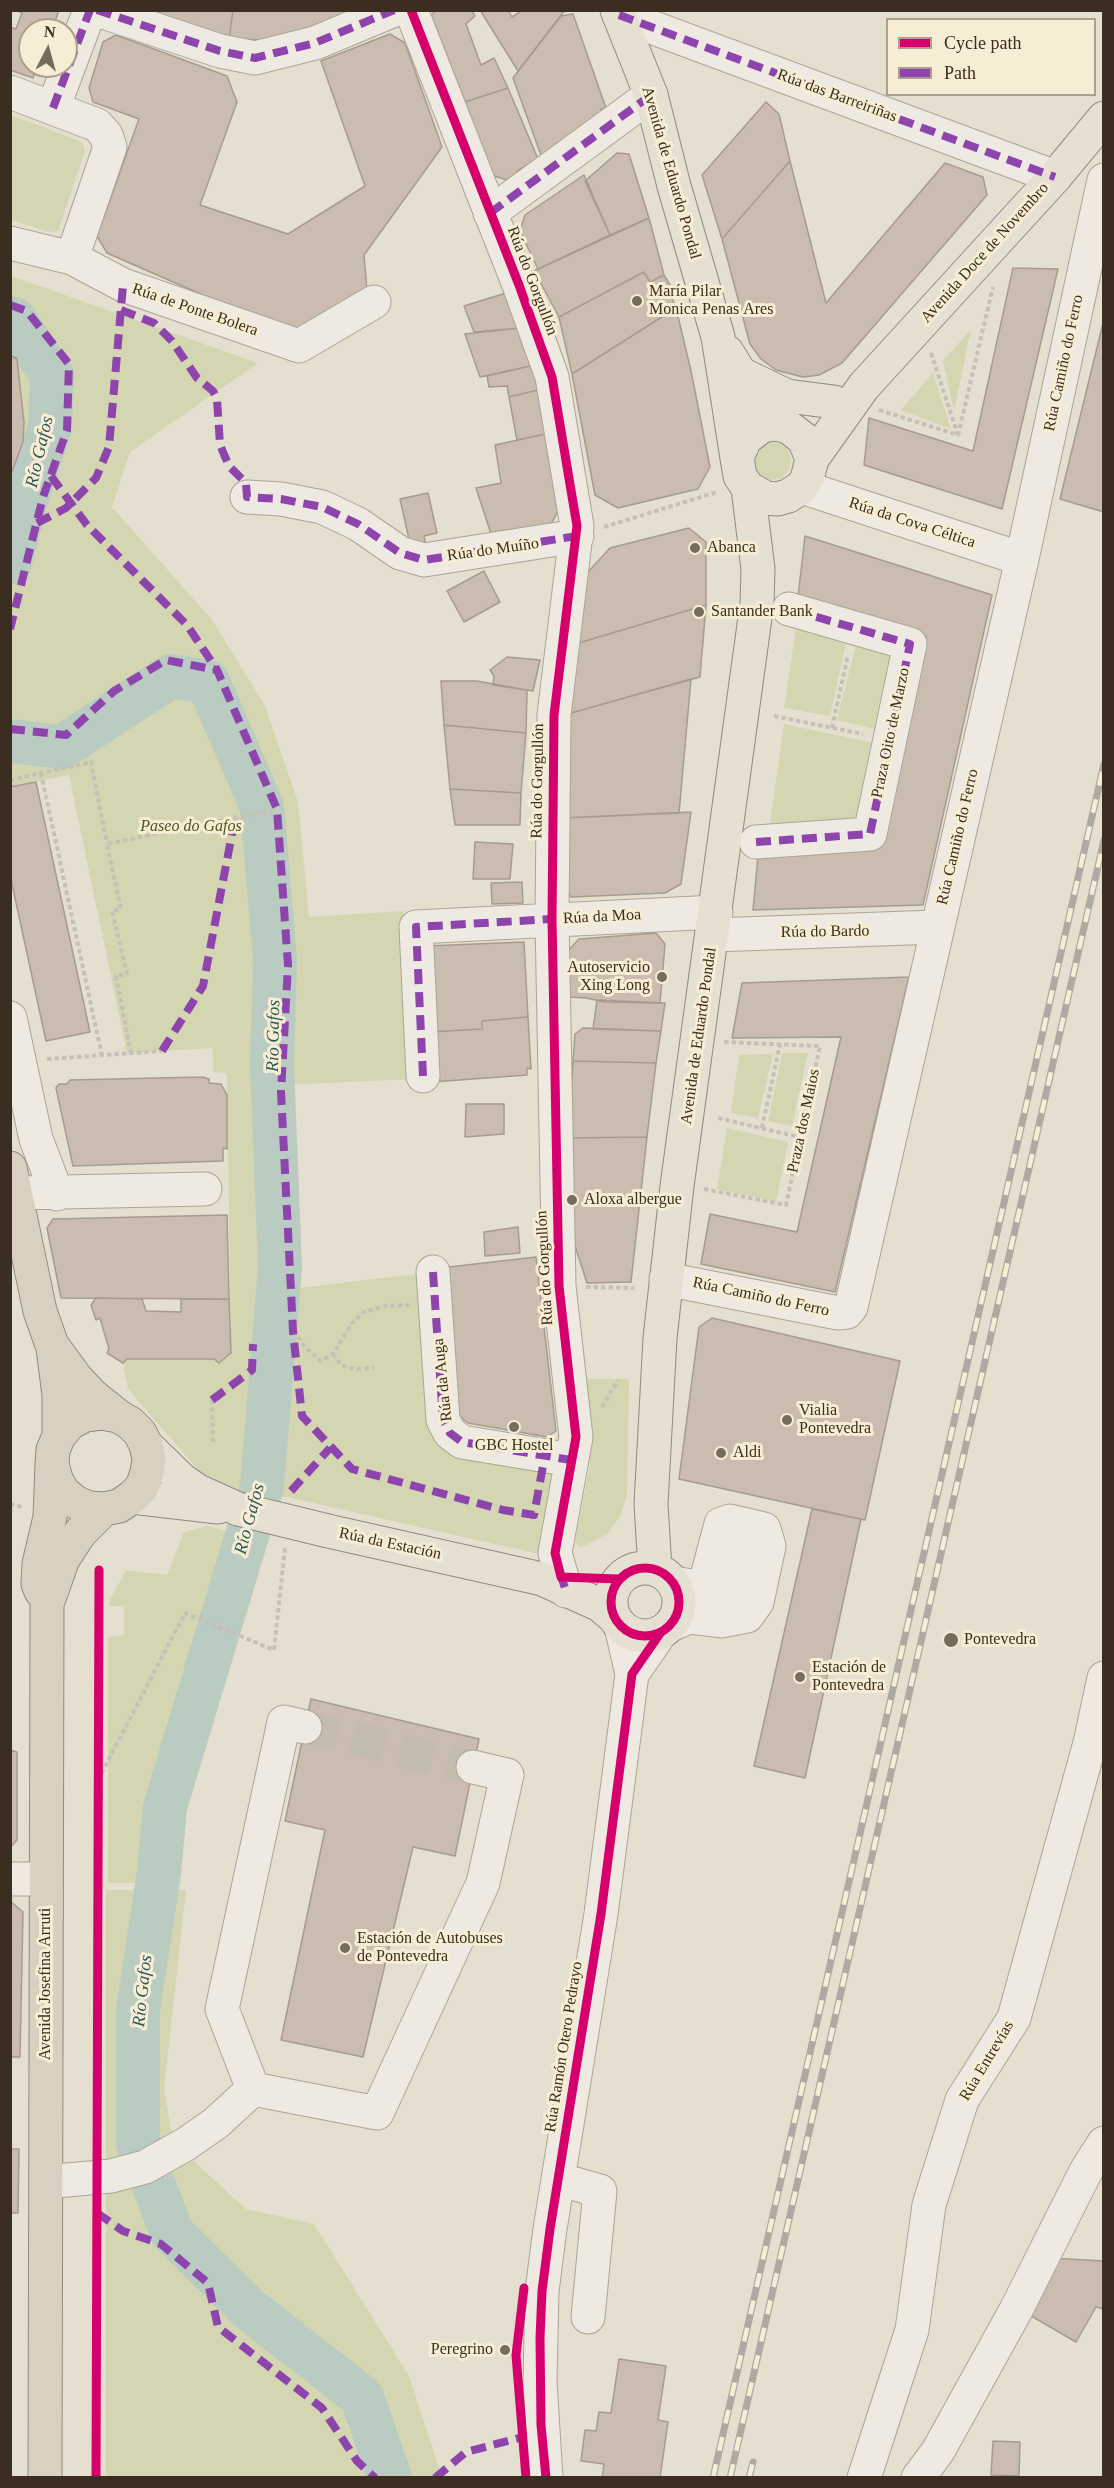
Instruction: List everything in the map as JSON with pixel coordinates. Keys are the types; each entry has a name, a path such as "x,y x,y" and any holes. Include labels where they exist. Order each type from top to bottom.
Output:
{"highway":[{"path":"13,1181 40,1311 53,1348 59,1395 50,1517 39,1564 38,1584 47,1604"},
{"path":"53,1348 87,1390 135,1428 146,1445 149,1459 142,1487 118,1503 89,1508 75,1502 63,1492 56,1479 56,1450 70,1424 85,1415 102,1413 118,1416"},
{"name":"Avenida Josefina Arruti","path":"45,2478 59,2181 46,1879 47,1604 63,1559 80,1533 118,1503"}],"main road":[{"name":"Avenida de Eduardo Pondal","path":"618,13 651,95 674,186 718,337 758,569 755,622 666,1278 658,1363 651,1504 668,1602"},
{"name":"Avenida Doce de Novembro","path":"800,481 850,397 1055,177 1104,118"},
{"name":"Avenida de Eduardo Pondal","path":"718,337 739,373 779,425"},
{"path":"739,373 787,396 850,397"},
{"name":"Avenida Doce de Novembro","path":"779,425 850,397"},
{"path":"779,425 804,439 800,481 766,498 743,477 739,448 752,431 779,425"},
{"name":"Avenida de Eduardo Pondal","path":"758,569 800,481"},
{"name":"Rúa da Estación","path":"146,1445 182,1480 198,1491 238,1509 556,1582 600,1605 618,1622"},
{"name":"Rúa da Estación","path":"118,1503 238,1509"},
{"name":"Avenida de Eduardo Pondal","path":"621,1577 651,1504"},
{"path":"644,1568 668,1602 651,1635 640,1636 618,1622 611,1607 611,1595 621,1577 644,1568"},
{"name":"Rúa da Estación","path":"556,1582 621,1577"}],"street":[{"path":"53,108 90,10"},
{"path":"97,10 220,51 255,58 315,43 394,10"},
{"name":"Rúa do Gorgullón","path":"411,10 519,285 552,377 578,536 554,715 552,919 558,1286 576,1437 555,1552 556,1582"},
{"name":"Rúa das Barreiriñas","path":"618,13 1055,177"},
{"path":"10,92 97,125 106,135 110,147 72,258"},
{"path":"490,213 651,95"},
{"name":"Rúa Camiño do Ferro","path":"666,1278 838,1313 847,1312 851,1307 936,927 1022,559 1104,180"},
{"name":"Rúa de Ponte Bolera","path":"10,243 72,258 123,285 299,346 374,302"},
{"name":"Rúa da Cova Céltica","path":"800,481 1022,559"},
{"name":"Rúa do Muíño","path":"247,497 281,499 322,507 358,524 400,553 424,560 578,536"},
{"name":"Praza Oito de Marzo","path":"756,842 870,834 910,644 789,609"},
{"name":"Rúa da Moa","path":"423,1076 416,927 552,919 715,923"},
{"name":"Rúa do Bardo","path":"715,923 936,927"},
{"path":"10,1018 36,1139 57,1194"},
{"path":"13,1181 57,1194 205,1189"},
{"name":"Rúa da Auga","path":"434,1288 443,1420 450,1433 462,1442 572,1460"},
{"path":"730,1521 764,1529 769,1546 757,1602 747,1616 721,1621 689,1617 668,1602 704,1588 721,1524 730,1521"},
{"path":"668,1602 714,1602 729,1590 747,1538 739,1598 721,1621"},
{"name":"Rúa Ramón Otero Pedrayo","path":"546,2478 540,2338 542,2291 601,1914 632,1674 668,1602"},
{"name":"Rúa Ramón Otero Pedrayo","path":"618,1622 632,1674"},
{"name":"Rúa Entrevías","path":"864,2478 912,2330 929,2205 962,2100 1014,2018 1090,1743 1104,1678"},
{"path":"253,2089 222,2009 284,1722 305,1727"},
{"path":"253,2089 376,2113 483,1883 507,1775 473,1767"},
{"path":"10,1879 46,1879"},
{"path":"59,2181 111,2176 145,2167 186,2144 216,2123 253,2089"},
{"path":"918,2478 938,2451 1010,2320 1086,2171 1104,2143"},
{"path":"558,2179 600,2191 588,2317"}],"path":[{"path":"958,435 995,276"},
{"path":"921,323 958,435"},
{"path":"850,397 958,435"},
{"path":"578,536 743,477"},
{"path":"832,728 855,628"},
{"path":"774,716 890,740"},
{"path":"10,780 92,762 121,909 112,912 127,974 116,976 131,1054"},
{"path":"41,773 102,1056"},
{"path":"107,844 277,809"},
{"path":"762,1128 780,1044"},
{"path":"20,1060 162,1051"},
{"path":"718,1118 799,1137"},
{"path":"558,1286 634,1288"},
{"path":"293,1331 306,1348 321,1361 333,1354 352,1323 364,1312 434,1288"},
{"path":"333,1354 341,1365 355,1369 374,1368"},
{"path":"597,1416 618,1380"},
{"path":"212,1400 213,1443"},
{"path":"10,1504 22,1507"},
{"path":"98,1780 185,1613 274,1650 286,1536"},
{"path":"98,1756 98,1791"}],"green space":[{"path":"11,115 82,142 85,151 58,231 49,232 11,220"},
{"name":"Paseo do Gafos","path":"11,276 258,363 130,452 112,507 212,620 265,706 298,802 309,917 403,911 412,1079 281,1085 291,1289 433,1272 431,1425 559,1470 552,1557 287,1497 231,1494 198,1470 128,1389 123,1363 127,1359 214,1359 231,1352 227,1073 214,1072 212,1048 127,1053 69,775 11,787 10,477 23,442 24,422 17,359 11,355"},
{"path":"971,329 954,412 943,361"},
{"path":"933,373 951,429 901,410"},
{"path":"772,442 786,447 791,461 786,475 772,480 758,475 753,461 758,447"},
{"path":"798,615 849,629 830,716 784,708"},
{"path":"859,633 901,645 883,731 837,720"},
{"path":"784,724 879,744 863,824 769,830"},
{"path":"782,1053 808,1053 792,1126 768,1121"},
{"path":"773,1054 758,1118 731,1113 739,1055"},
{"path":"727,1128 788,1142 776,1201 717,1189"},
{"path":"581,1379 629,1379 627,1494 621,1515 607,1534 580,1548 575,1541 590,1464"},
{"path":"208,1526 238,1534 160,1791 152,1883 108,1883 108,1637 124,1635 124,1606 109,1606 110,1600 126,1570 167,1575 184,1532"},
{"path":"106,1890 186,1890 164,2089 173,2142 246,2209 314,2224 409,2376 442,2477 106,2477"}],"building":[{"path":"15,10 59,10 56,18 20,18 22,13"},
{"path":"142,10 233,10 229,39"},
{"path":"233,10 367,10 268,40 229,39"},
{"path":"437,10 471,10 475,16 466,24 481,65 494,58 508,88 465,102 431,15"},
{"path":"480,10 508,10 512,17 523,10 565,10 518,71"},
{"path":"573,14 606,108 601,109 603,115 542,158 513,78 561,16"},
{"path":"18,24 18,73 10,70 10,27 16,29"},
{"path":"390,34 405,43 442,147 364,255 367,290 309,327 285,331 107,253 97,236 139,119 93,102 89,88 103,42 116,35 227,76 237,102 200,205 288,234 365,186 321,61"},
{"path":"508,88 538,159 517,171 518,174 507,180 491,175 465,102"},
{"path":"766,102 779,114 790,161 722,239 702,175"},
{"path":"617,153 629,154 649,218 610,235 585,181"},
{"path":"790,161 826,303 945,163 983,177 987,195 842,363 819,375 803,377 776,370 761,359 750,344 722,239"},
{"path":"584,175 610,235 538,269 520,231 525,215"},
{"path":"649,218 664,275 650,282 644,272 559,317 534,271"},
{"path":"1013,268 1058,269 1002,509 864,465 869,418 973,451"},
{"path":"644,272 650,282 664,275 673,290 669,291 676,308 572,374 559,317"},
{"path":"506,293 520,328 474,332 464,306"},
{"path":"676,308 710,467 698,489 618,508 595,495 572,374"},
{"path":"1104,319 1104,512 1060,499"},
{"path":"520,328 535,365 480,377 465,334"},
{"path":"10,355 17,359 24,422 23,442 10,477"},
{"path":"535,365 542,389 509,397 507,386 489,387 487,376"},
{"path":"542,389 550,433 517,440 509,397"},
{"path":"550,433 562,504 550,526 494,543 476,488 501,483 495,445"},
{"path":"428,493 437,533 424,536 426,545 411,548 400,499"},
{"path":"689,528 706,542 706,605 572,645 587,573 610,548"},
{"path":"805,536 992,595 923,905 753,910 758,856 878,849 926,636 798,597"},
{"path":"484,571 500,602 464,622 447,591"},
{"path":"706,605 700,677 571,713 572,645"},
{"path":"507,657 540,660 533,691 493,685 494,676 490,670"},
{"path":"691,679 679,813 563,818 568,714"},
{"path":"441,681 477,681 527,690 526,733 444,725"},
{"path":"444,725 526,733 521,793 450,789"},
{"path":"36,782 90,1032 46,1041 10,875 10,787"},
{"path":"450,789 521,793 520,825 455,825"},
{"path":"691,812 681,884 665,893 571,897 563,886 563,818"},
{"path":"475,842 513,844 510,879 473,879"},
{"path":"522,882 523,903 492,904 491,883"},
{"path":"656,933 665,944 660,1003 605,1002 570,997 567,952 579,939"},
{"path":"524,942 528,1017 482,1021 482,1029 429,1032 426,946"},
{"path":"909,977 835,1292 701,1264 710,1214 797,1232 841,1037 732,1038 742,983"},
{"path":"597,1000 665,1003 661,1031 593,1029"},
{"path":"528,1017 531,1069 527,1068 527,1075 432,1082 429,1032 482,1029 482,1021"},
{"path":"583,1028 661,1031 656,1063 573,1061 575,1034"},
{"path":"573,1061 656,1063 647,1137 569,1138"},
{"path":"202,1077 209,1079 209,1083 221,1084 227,1095 227,1149 223,1148 223,1161 73,1166 56,1088 59,1084 67,1084 70,1080"},
{"path":"466,1104 504,1104 504,1134 465,1137"},
{"path":"647,1137 631,1282 587,1283 565,1215 569,1138"},
{"path":"227,1215 229,1299 61,1298 47,1228 53,1219"},
{"path":"518,1227 520,1253 485,1256 484,1232"},
{"path":"536,1257 556,1431 547,1437 468,1423 457,1414 449,1267"},
{"path":"96,1298 142,1299 146,1311 181,1312 181,1299 229,1299 231,1353 219,1363 214,1359 127,1359 123,1363 107,1353 109,1349 100,1318 96,1320 91,1305"},
{"name":"Vialia Pontevedra","path":"712,1318 900,1361 865,1520 679,1479 699,1327"},
{"name":"Estación de Pontevedra","path":"812,1509 861,1519 805,1778 754,1766"},
{"name":"Estación de Autobuses de Pontevedra","path":"311,1699 479,1739 455,1856 413,1847 363,2057 281,2040 325,1830 285,1821"},
{"path":"10,1750 17,1752 17,1840 10,1848"},
{"path":"10,1901 23,1912 20,2057 10,2057"},
{"path":"10,2149 19,2149 18,2213 10,2213"},
{"path":"1050,2258 1104,2261 1104,2309 1096,2307 1076,2342 1021,2310"},
{"path":"619,2359 666,2366 658,2420 668,2422 660,2478 602,2478 604,2464 581,2461 585,2430 596,2431 599,2412 611,2413"},
{"path":"993,2441 1020,2442 1019,2476 991,2475"}],"waterway":[{"name":"Río Gafos","path":"10,318 14,319 52,375 50,427 27,497 10,562"},
{"name":"Río Gafos","path":"10,741 62,747 171,676 208,682 262,807 275,960 272,1065 280,1267 262,1486 165,1807 159,1873 138,2010 138,2143 172,2233 249,2309 362,2397 390,2478"}],"tunnel":[{"path":"305,1727 473,1767"}],"railway":[{"path":"713,2478 1104,764"},
{"path":"730,2478 1104,840"},
{"path":"749,2478 753,2462"}],"marked path":[{"path":"53,108 90,10"},
{"path":"97,10 220,51 255,58 315,43 394,10"},
{"path":"619,15 1055,177"},
{"path":"490,213 651,95"},
{"path":"37,523 66,508 96,478 109,447 123,285"},
{"path":"10,305 27,311 69,364 67,430 43,497 10,629"},
{"path":"121,310 154,323 172,341 197,378 213,391 217,399 220,445 229,466 246,483 247,497 281,499 322,507 358,524 400,553 424,560 577,536"},
{"path":"51,476 87,525 187,625 217,670"},
{"path":"756,842 870,834 910,644 789,609"},
{"path":"10,729 66,735 114,691 166,660 217,670 277,809 288,965 281,1092 293,1331 302,1416 352,1469 503,1510 534,1515 545,1455"},
{"path":"162,1051 203,986 235,818"},
{"path":"423,1076 416,927 552,919"},
{"path":"433,1272 443,1420 450,1433 462,1442 571,1460"},
{"path":"212,1400 252,1370 253,1344"},
{"path":"291,1491 330,1448"},
{"path":"560,1573 566,1591"},
{"path":"97,2213 123,2231 161,2244 208,2283 218,2327 322,2408 357,2461 375,2478"},
{"path":"435,2478 466,2452 523,2437"}],"cycle path":[{"path":"411,10 519,285 552,377 577,526 554,715 552,919 559,1286 576,1437 555,1553 561,1577 619,1579"},
{"path":"645,1568 658,1571 669,1578 676,1589 679,1602 676,1615 669,1626 658,1633 645,1636 632,1633 621,1626 614,1615 611,1602 614,1589 621,1578 632,1571 645,1568"},
{"path":"96,2478 99,1570"},
{"path":"546,2478 541,2425 540,2338 542,2291 550,2229 601,1914 632,1674 661,1632"},
{"path":"524,2288 516,2355 526,2478"}],"place":[{"name":"María Pilar Monica Penas Ares","path":"637,301"},
{"name":"Abanca","path":"695,548"},
{"name":"Santander Bank","path":"699,612"},
{"name":"Autoservicio Xing Long","path":"662,977"},
{"name":"Aloxa albergue","path":"572,1200"},
{"name":"Vialia Pontevedra","path":"787,1420"},
{"name":"GBC Hostel","path":"514,1427"},
{"name":"Aldi","path":"721,1453"},
{"name":"Pontevedra","path":"951,1640"},
{"name":"Estación de Pontevedra","path":"800,1677"},
{"name":"Estación de Autobuses de Pontevedra","path":"345,1948"},
{"name":"Peregrino","path":"505,2350"}]}
